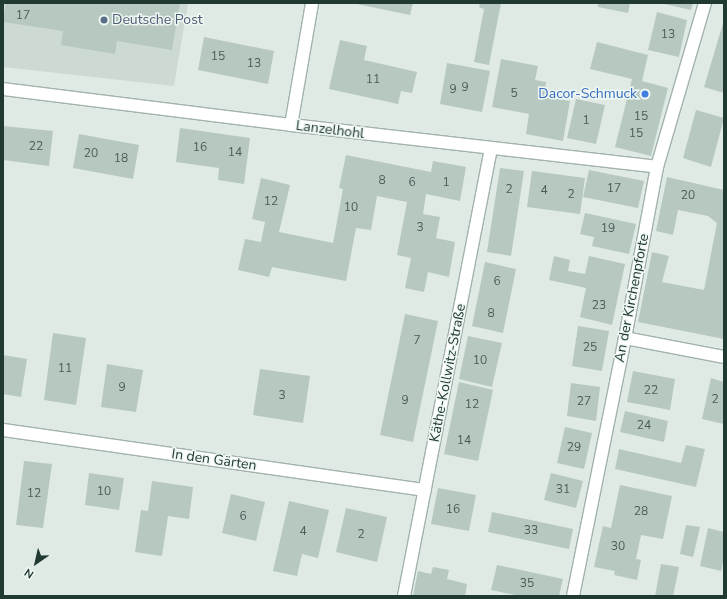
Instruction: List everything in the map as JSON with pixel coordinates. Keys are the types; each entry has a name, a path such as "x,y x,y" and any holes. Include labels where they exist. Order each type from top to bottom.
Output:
{"street":[{"path":"291,125 312,3"},
{"name":"An der Kirchenpforte","path":"573,596 625,338 657,167 705,3"},
{"name":"Lanzelhohl","path":"3,89 491,149 657,167"},
{"name":"Käthe-Kollwitz-Straße","path":"404,596 491,149"},
{"path":"625,338 724,357"},
{"name":"In den Gärten","path":"3,430 425,490"}],"shaded area":[{"path":"3,3 188,3 174,86 3,67"}],"building":[{"path":"6,3 180,3 172,50 117,41 115,54 61,45 63,31 3,22"},
{"path":"352,3 413,3 410,15"},
{"path":"480,3 501,3 489,65 474,62 484,9 479,7"},
{"path":"598,3 630,3 628,13 598,7"},
{"path":"660,3 693,3 691,10"},
{"path":"657,12 687,20 679,57 648,50"},
{"path":"724,20 724,93 704,87"},
{"path":"204,37 274,51 268,84 198,70"},
{"path":"340,40 367,46 364,60 417,72 412,93 401,91 398,104 329,89"},
{"path":"597,42 648,55 642,81 668,88 651,156 615,147 632,79 590,69"},
{"path":"501,59 538,66 535,80 546,82 544,97 570,101 563,141 526,134 529,114 492,107"},
{"path":"447,63 490,71 482,112 440,104"},
{"path":"576,99 605,105 596,144 567,138"},
{"path":"696,110 724,118 711,167 683,158"},
{"path":"3,126 53,131 49,166 3,160"},
{"path":"180,128 250,138 244,184 218,180 219,168 176,162"},
{"path":"79,134 139,145 133,179 73,168"},
{"path":"346,155 431,172 433,161 466,167 460,201 426,194 423,214 440,217 436,238 455,242 449,277 428,272 424,292 405,288 411,258 397,255 407,202 377,196 371,230 356,228 346,281 272,267 269,277 238,270 245,239 261,242 265,222 252,219 261,178 290,185 279,232 333,243 343,189 339,188"},
{"path":"500,168 524,171 511,256 487,252"},
{"path":"589,170 644,181 638,208 583,197"},
{"path":"532,171 585,178 580,214 527,207"},
{"path":"667,177 724,190 724,339 638,322 652,252 669,256 662,282 704,290 717,223 708,216 678,210 673,235 656,231"},
{"path":"585,213 636,224 629,254 592,246 594,237 580,234"},
{"path":"554,256 570,260 568,271 585,274 589,256 625,264 612,325 580,317 586,288 549,280"},
{"path":"485,262 516,269 503,333 472,326"},
{"path":"405,314 438,321 413,442 380,435"},
{"path":"578,326 609,331 602,371 572,366"},
{"path":"53,333 86,338 76,405 44,400"},
{"path":"468,336 502,343 492,387 459,379"},
{"path":"3,355 27,359 21,397 3,394"},
{"path":"107,364 143,370 136,412 101,407"},
{"path":"260,369 310,376 303,423 253,415"},
{"path":"633,371 675,379 670,410 627,402"},
{"path":"711,378 724,382 724,424 702,419"},
{"path":"459,382 493,390 478,461 444,454"},
{"path":"571,383 600,387 596,421 567,416"},
{"path":"625,411 668,421 664,442 620,432"},
{"path":"565,427 592,433 584,469 557,463"},
{"path":"686,445 705,449 696,487 615,469 619,449 681,463"},
{"path":"24,461 52,464 43,528 16,525"},
{"path":"89,473 124,478 119,510 85,505"},
{"path":"551,473 583,481 576,508 544,500"},
{"path":"152,481 193,487 189,519 168,516 162,556 135,552 141,510 148,511"},
{"path":"620,485 672,496 663,539 641,535 636,559 641,560 637,580 614,575 615,571 594,567 603,526 611,528"},
{"path":"438,488 476,495 469,531 431,524"},
{"path":"231,494 265,502 256,541 222,533"},
{"path":"289,501 329,510 318,558 302,554 297,576 273,571"},
{"path":"346,508 387,517 377,562 336,552"},
{"path":"492,512 573,529 569,549 488,532"},
{"path":"686,525 700,527 693,557 680,554"},
{"path":"708,528 724,532 724,559 721,571 700,566"},
{"path":"661,564 679,567 673,596 655,596"},
{"path":"497,565 563,579 559,596 520,596 491,590"},
{"path":"433,567 449,570 447,579 467,584 465,596 413,596 418,571 431,574"}],"place":[{"name":"Deutsche Post","path":"104,20"},
{"name":"Dacor-Schmuck","path":"645,94"}]}
